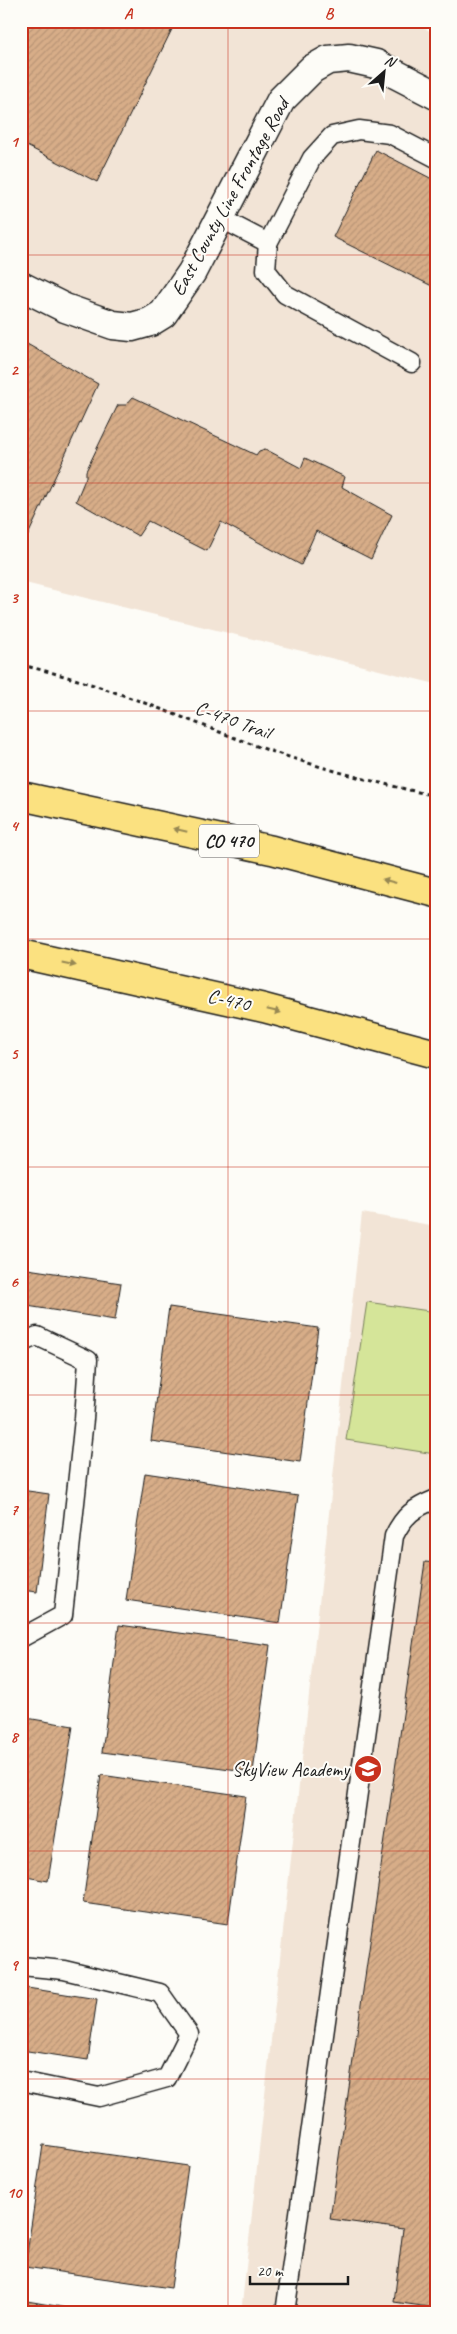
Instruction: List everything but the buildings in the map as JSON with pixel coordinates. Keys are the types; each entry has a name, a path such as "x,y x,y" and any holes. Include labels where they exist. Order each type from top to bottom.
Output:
{"highway":[{"name":"CO 470","path":"21,796 272,850 436,893"},
{"name":"C-470","path":"21,954 256,1006 436,1054"}],"street":[{"name":"East County Line Frontage Road","path":"21,286 65,308 112,325 132,327 150,322 163,314 192,272 281,100 312,69 328,60 349,58 376,64 436,95"}],"lane":[{"path":"412,362 285,294 266,270 268,243 312,158 332,136 359,130 390,134 436,158"},
{"path":"220,218 268,243"},
{"path":"21,1343 37,1336 88,1360 84,1419 63,1615 21,1638"},
{"path":"285,2313 394,1536 402,1520 420,1505 436,1500"},
{"path":"21,1966 64,1970 160,1993 189,2034 167,2078 150,2083 98,2097 21,2081"}],"path":[{"name":"C-470 Trail","path":"21,665 122,695 263,748 378,782 436,796"}],"shaded area":[{"path":"21,21 410,21 436,34 436,684 21,582"},
{"name":"SkyView Academy","path":"362,1213 436,1226 436,2313 241,2313"}],"green space":[{"path":"367,1302 436,1312 435,1454 346,1440"}],"place":[{"name":"SkyView Academy","path":"368,1769"}]}
